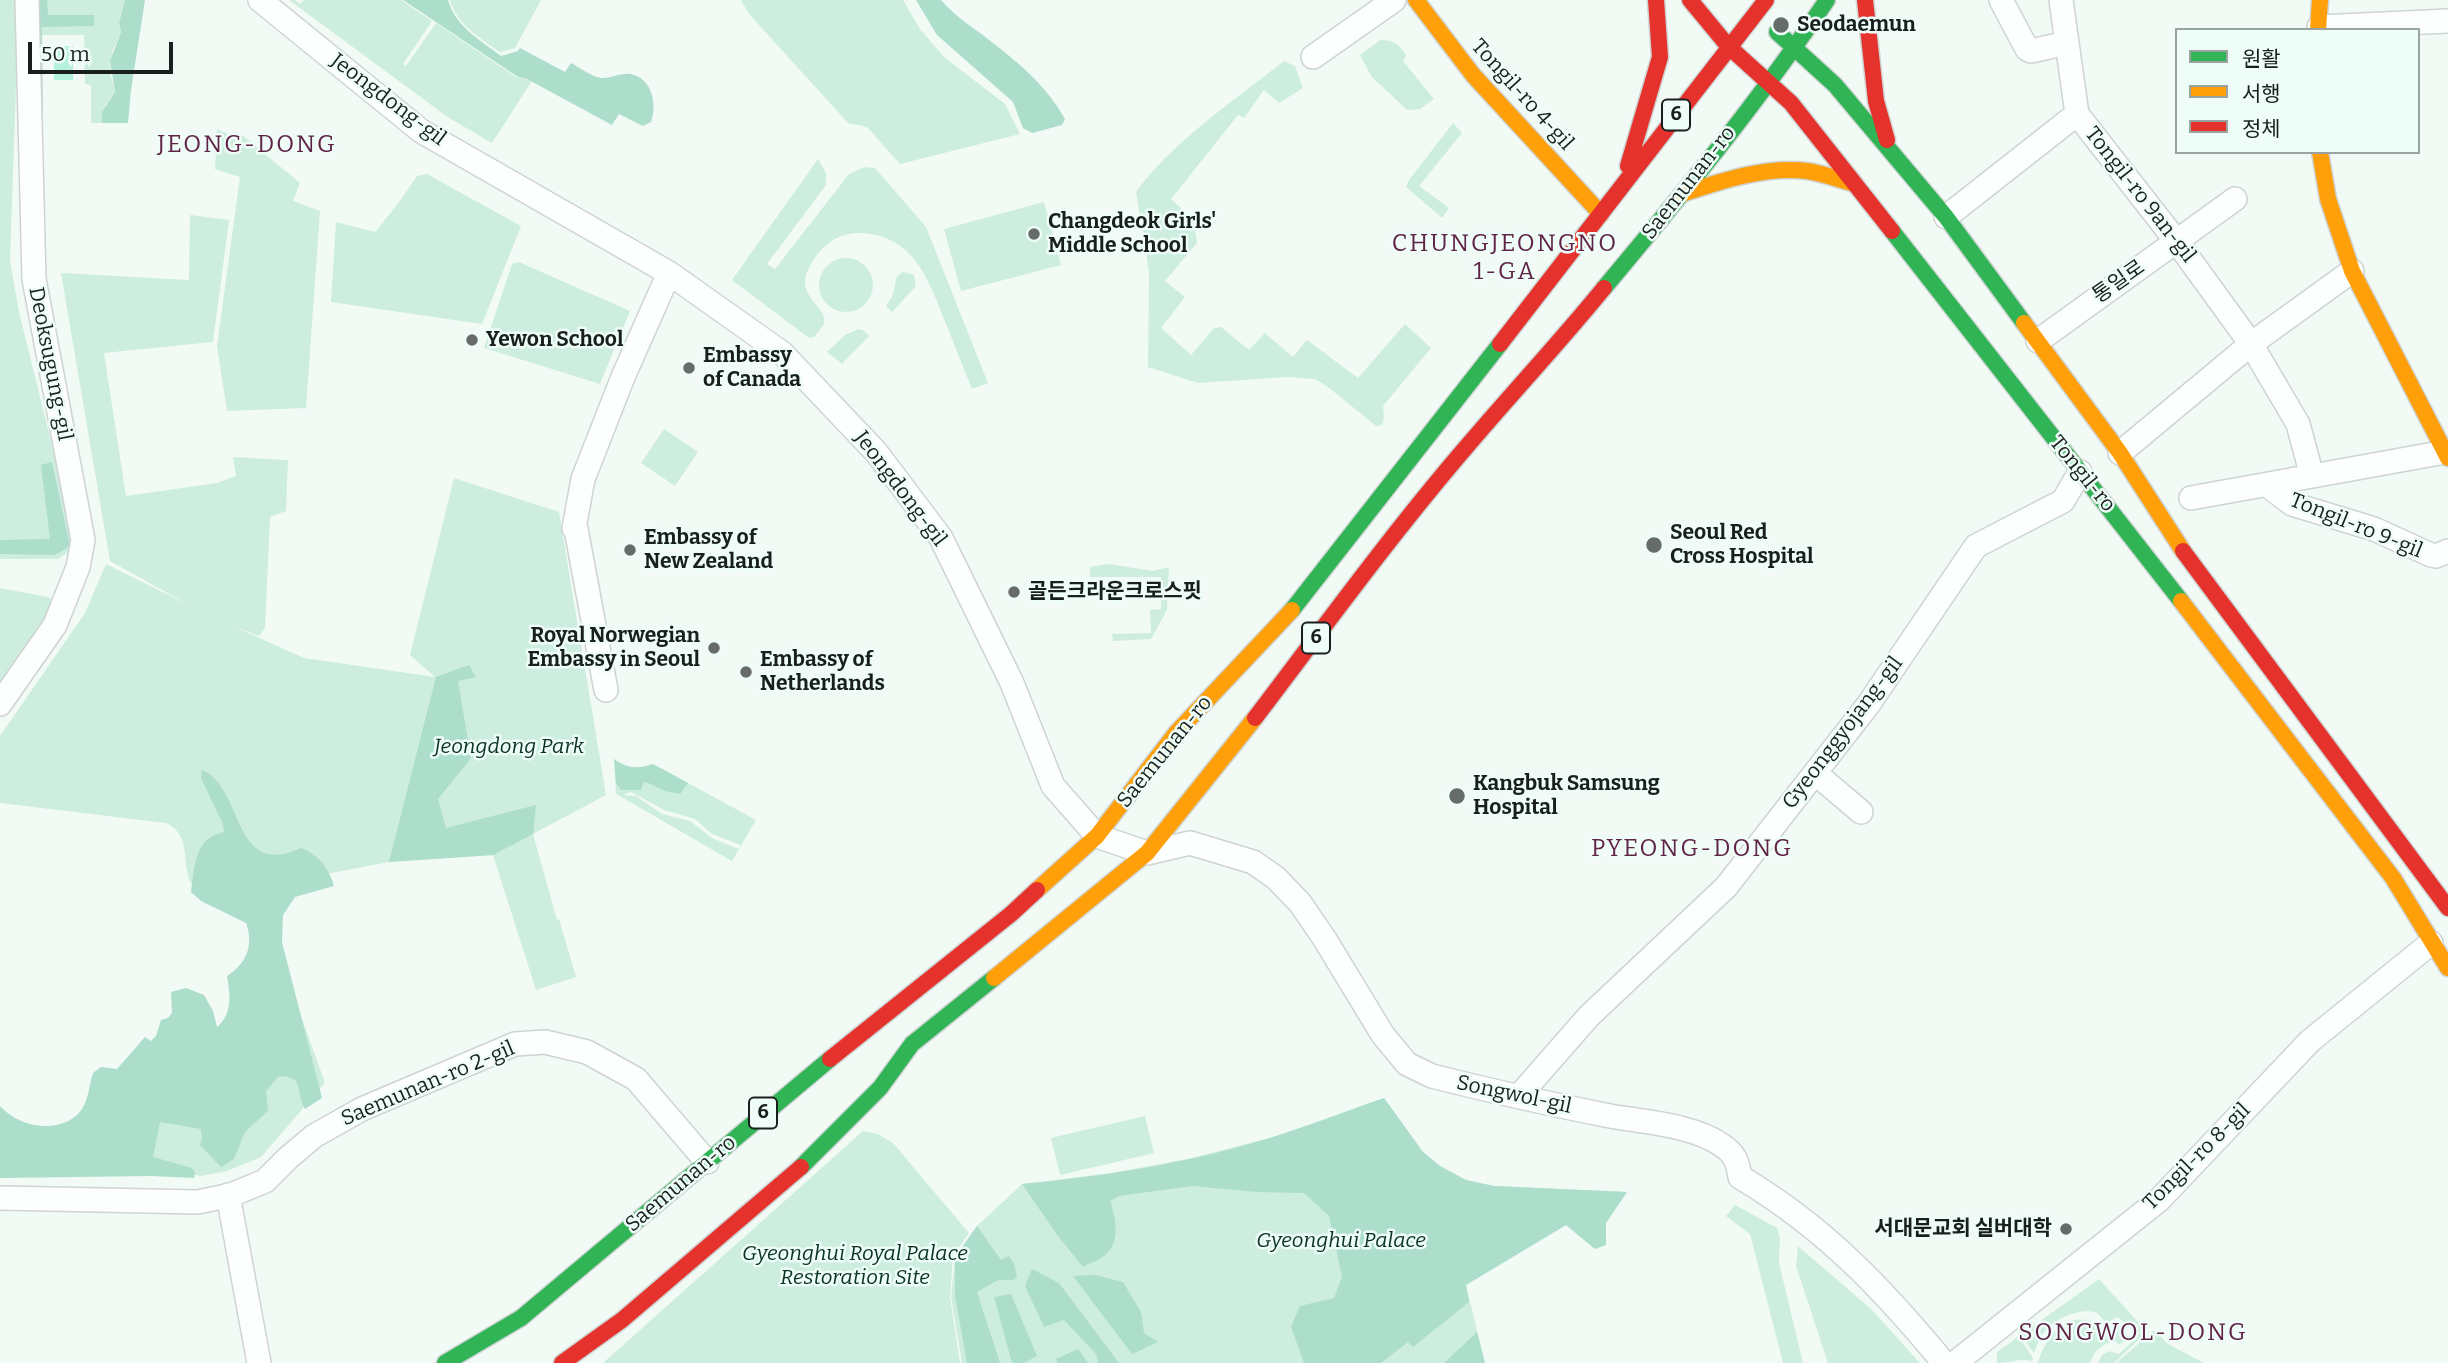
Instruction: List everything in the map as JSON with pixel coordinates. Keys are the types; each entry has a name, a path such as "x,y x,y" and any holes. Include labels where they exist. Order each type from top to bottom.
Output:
{"main road":[{"name":"Tongil-ro 4-gil","path":"1416,0 1473,75 1601,214"},
{"path":"1624,184 1660,57 1656,0"},
{"name":"Tongil-ro","path":"1690,0 1728,46 1791,103 1855,184 2393,878 2448,968"},
{"name":"Tongil-ro","path":"1743,0 1761,6 1794,49 1835,85 1946,217 2120,453 2193,567 2446,902"},
{"name":"6","path":"1794,49 1827,0"},
{"path":"1865,0 1876,101 1889,148"},
{"path":"2318,28 2320,0"},
{"name":"Saemunan-ro","path":"445,1363 521,1318 772,1106 1011,914 1097,836 1176,733 1303,598 1761,6"},
{"name":"Saemunan-ro","path":"562,1363 622,1320 814,1156 880,1088 912,1044 1147,853 1218,767 1467,446 1549,355 1682,194 1794,49"},
{"path":"2320,154 2328,199 2352,271 2444,443"},
{"path":"1682,194 1747,176 1805,170 1855,184"}],"street":[{"name":"Deoksugung-gil","path":"0,704 55,625 78,567 83,540 34,279 27,0"},
{"name":"Jeongdong-gil","path":"260,0 421,131 669,273 782,353 876,452 941,538 1012,683 1053,786 1097,836"},
{"path":"1313,57 1394,0"},
{"path":"2001,0 2031,51 2067,43"},
{"name":"Tongil-ro 9an-gil","path":"2061,0 2077,114 2177,242 2251,344 2298,424 2312,476"},
{"path":"2334,28 2448,21"},
{"path":"1946,217 2077,114"},
{"name":"통일로","path":"2038,341 2235,198"},
{"path":"2120,453 2251,344 2352,271"},
{"path":"606,690 574,528 583,479 623,377 669,273"},
{"name":"Tongil-ro 9-gil","path":"2191,498 2312,476 2444,443"},
{"name":"Gyeonggyojang-gil","path":"1519,1096 1589,1016 1726,887 1868,705 1976,547 2063,501 2080,472"},
{"name":"Tongil-ro 9-gil","path":"2267,485 2292,504 2374,529 2431,555 2437,556 2448,551"},
{"path":"1815,773 1861,812"},
{"path":"1097,836 1147,853"},
{"name":"Songwol-gil","path":"1147,853 1190,843 1254,862 1276,878 1300,903 1326,940 1379,1030 1407,1064 1432,1076 1658,1124 1724,1146 1738,1161 1740,1177 1809,1222 1857,1265 1944,1363"},
{"name":"Tongil-ro 8-gil","path":"1955,1363 2159,1200 2310,1041 2431,943"},
{"name":"Saemunan-ro 2-gil","path":"0,1198 198,1202 228,1195 265,1181 314,1136 362,1108 515,1044 545,1042 587,1052 636,1079 707,1162"},
{"path":"228,1195 259,1363"}],"green space":[{"path":"0,0 17,0 10,261 19,312 77,546 58,559 0,559"},
{"path":"37,0 47,0 48,15 94,15 94,26 42,27 43,114 38,108"},
{"path":"47,0 125,0 119,23 121,32 112,52 110,72 115,92 105,106 102,123 91,123 91,85 85,84 84,35 42,35 42,26 93,26 94,16 47,15"},
{"path":"125,0 145,0 128,123 102,123 102,112 115,92 110,61 121,32 119,23"},
{"path":"289,0 300,4 304,0 401,0 432,21 403,64 406,66 436,23 516,77 532,81 492,143 449,118"},
{"path":"403,0 448,0 463,25 501,56 520,48 565,72 571,63 597,77 634,75 646,83 652,95 654,109 651,122 643,126 619,114 612,125 527,79 518,77"},
{"path":"450,0 541,0 515,48 500,52 464,24"},
{"path":"741,0 903,0 920,29 944,57 1005,104 1020,134 900,164 867,127 848,123 749,14"},
{"path":"916,0 941,0 956,15 1018,63 1039,83 1057,106 1065,119 1062,125 1032,133 1023,128 1013,102 937,35"},
{"path":"1380,40 1393,42 1401,48 1406,56 1403,61 1434,99 1420,109 1407,110 1371,76 1360,55"},
{"path":"1284,61 1295,66 1303,88 1279,103 1264,90 1244,118 1238,115 1171,199 1194,220 1197,243 1165,281 1185,297 1161,328 1191,355 1214,328 1221,327 1249,350 1265,333 1293,357 1307,340 1358,378 1405,324 1431,348 1383,406 1382,425 1376,426 1315,379 1288,377 1198,383 1148,367 1149,272 1136,192 1186,138"},
{"path":"1453,123 1462,133 1419,186 1449,208 1442,218 1406,187"},
{"path":"217,129 234,137 242,135 300,183 293,201 320,211 306,408 227,411 217,346 240,177 215,169"},
{"path":"818,159 826,173 826,185 767,264 775,269 849,174 864,167 875,168 926,227 988,383 972,389 926,277 907,252 895,242 879,236 852,233 831,242 814,259 805,285 824,318 824,324 814,337 809,338 732,280"},
{"path":"427,174 521,226 482,324 331,302 336,222 375,232 417,176"},
{"path":"1044,202 1061,265 961,291 944,229"},
{"name":"Jeongdong Park","path":"190,215 229,220 213,342 104,353 126,496 217,483 236,476 233,457 288,460 286,511 270,517 265,628 259,636 233,626 304,658 435,677 410,655 454,478 559,512 606,795 533,834 576,977 536,990 493,855 389,862 263,886 194,888 189,879 180,836 166,823 0,803 0,736 85,613 106,564 189,605 110,561 61,273 189,280"},
{"path":"846,258 865,266 873,285 865,304 846,312 827,304 819,285 827,266"},
{"path":"519,262 630,311 600,384 484,348 512,264"},
{"path":"903,272 914,275 916,286 892,312 886,306 897,278"},
{"path":"858,329 869,336 842,364 827,352 845,335"},
{"path":"664,429 698,452 675,486 641,463"},
{"path":"52,462 70,546 55,555 0,554 0,540 50,539 41,465"},
{"path":"1109,564 1153,571 1169,567 1167,610 1151,639 1113,641 1112,634 1151,633 1150,610 1161,609 1161,577 1090,577 1090,567"},
{"path":"0,588 47,597 64,604 0,703"},
{"path":"469,665 476,677 458,681 471,758 438,799 446,828 536,805 533,834 493,855 389,862 436,677"},
{"path":"614,759 633,767 653,764 756,820 732,861 616,794","holes":["631,792 664,810 695,819 712,834 741,845 738,849 712,838 690,821 662,814 636,796 623,795"]},
{"path":"614,759 633,767 653,764 688,783 680,794 665,791 646,782 641,790 621,790 616,783"},
{"path":"202,770 216,780 226,794 250,842 262,852 278,855 301,848 322,862 332,879 334,886 295,897 283,915 282,942 322,1098 305,1109 296,1081 286,1076 278,1077 266,1091 268,1111 245,1132 234,1159 221,1167 200,1145 201,1129 160,1122 153,1157 192,1168 195,1172 194,1178 0,1178 0,1106 18,1120 41,1126 53,1126 74,1118 88,1096 93,1073 101,1067 117,1069 145,1037 151,1041 156,1036 161,1020 172,1013 171,992 186,988 204,995 213,1011 217,1027 226,1016 229,997 227,976 244,959 249,939 246,923 201,901 191,892 195,863 201,847 214,835 224,832 223,824 201,778"},
{"path":"282,963 325,1083 261,1157 227,1171 201,1176 140,1164 159,1112"},
{"name":"Gyeonghui Palace","path":"1384,1098 1423,1152 1440,1166 1466,1180 1494,1186 1627,1192 1606,1223 1606,1245 1595,1249 1566,1225 1466,1285 1485,1363 962,1363 951,1297 955,1257 977,1226 1022,1184 1112,1173 1192,1158 1277,1136"},
{"path":"1384,1098 1423,1152 1440,1166 1466,1180 1494,1186 1627,1192 1606,1223 1606,1245 1595,1249 1566,1225 1466,1285 1469,1302 1413,1347 1408,1342 1381,1363 1304,1363 1291,1327 1300,1306 1334,1298 1342,1277 1329,1216 1304,1193 1192,1186 1119,1196 1110,1201 1116,1230 1113,1244 1104,1256 1083,1267 1022,1184 1119,1172 1216,1153 1292,1131"},
{"path":"1145,1116 1154,1153 1060,1175 1051,1138"},
{"name":"Gyeonghui Royal Palace Restoration Site","path":"863,1131 878,1134 893,1143 969,1233 953,1256 950,1297 960,1363 603,1363"},
{"path":"1735,1205 1777,1228 1780,1238 1779,1263 1803,1363 1783,1363 1750,1234 1726,1216"},
{"path":"977,1226 1001,1260 1009,1256 1017,1276 1014,1280 998,1280 977,1292 1000,1363 967,1363 955,1296 955,1257"},
{"path":"1798,1246 1872,1310 1920,1363 1828,1363 1796,1266"},
{"path":"1032,1269 1059,1283 1119,1363 1098,1363 1097,1355 1064,1320 1044,1327 1025,1286"},
{"path":"1095,1275 1123,1282 1141,1312 1144,1333 1158,1342 1132,1354 1073,1276"},
{"path":"2099,1279 2147,1332 2114,1363 2098,1363 2102,1355 2109,1351 2119,1354 2134,1340 2131,1336 2127,1339 2134,1332 2118,1317 2106,1323 2094,1312 2088,1311 2074,1313 2053,1323 2042,1334 2034,1353 2021,1336 2019,1337 2033,1358 2032,1361 1997,1363 1997,1352"},
{"path":"1011,1294 1037,1356 1024,1363 1012,1363 994,1297"},
{"path":"2086,1320 2104,1333 2115,1324 2122,1330 2119,1334 2126,1340 2119,1345 2115,1341 2102,1346 2090,1363 2038,1363 2054,1332 2069,1322"},
{"path":"2153,1331 2168,1344 2204,1363 2116,1363"},
{"path":"1477,1332 1485,1363 1444,1363"},
{"path":"1078,1349 1088,1363 1058,1363 1056,1359"}],"shaded area":[{"path":"54,46 73,46 73,80 54,80"}],"traffic: fast":[{"path":"1604,288 1719,147 1827,0"},
{"path":"1777,32 1835,85 1946,217 2024,323"},
{"path":"1892,231 2181,601"},
{"path":"1292,610 1500,344"},
{"path":"801,1167 880,1088 912,1044 994,978"},
{"path":"445,1363 521,1318 830,1059"}],"traffic: slow":[{"path":"1416,0 1473,75 1601,214"},
{"path":"2318,28 2320,0"},
{"path":"2320,154 2328,199 2352,271 2448,458"},
{"path":"1682,194 1759,173 1791,170 1813,172 1855,184"},
{"path":"2024,323 2120,453 2183,551"},
{"path":"2181,601 2393,878 2448,968"},
{"path":"1037,890 1097,836 1176,733 1292,610"},
{"path":"994,978 1147,853 1255,718"}],"traffic: jam":[{"path":"1628,166 1660,57 1656,0"},
{"path":"1690,0 1728,46 1791,103 1892,231"},
{"path":"1500,344 1766,0"},
{"path":"1865,0 1876,101 1887,140"},
{"path":"1255,718 1413,511 1604,288"},
{"path":"2183,551 2448,908"},
{"path":"830,1059 1011,914 1037,890"},
{"path":"562,1363 622,1320 801,1167"}],"place":[{"name":"Seodaemun","path":"1781,25"},
{"name":"Changdeok Girls' Middle School","path":"1034,234"},
{"name":"Yewon School","path":"472,340"},
{"name":"Embassy of Canada","path":"689,368"},
{"name":"Seoul Red Cross Hospital","path":"1654,545"},
{"name":"Embassy of New Zealand","path":"630,550"},
{"name":"골든크라운크로스핏","path":"1014,592"},
{"name":"Royal Norwegian Embassy in Seoul","path":"714,648"},
{"name":"Embassy of Netherlands","path":"746,672"},
{"name":"Kangbuk Samsung Hospital","path":"1457,796"},
{"name":"서대문교회 실버대학","path":"2066,1229"}],"district":[{"name":"JEONG-DONG","path":"247,145"},
{"name":"CHUNGJEONGNO 1-GA","path":"1505,258"},
{"name":"PYEONG-DONG","path":"1692,849"},
{"name":"SONGWOL-DONG","path":"2133,1333"}]}
